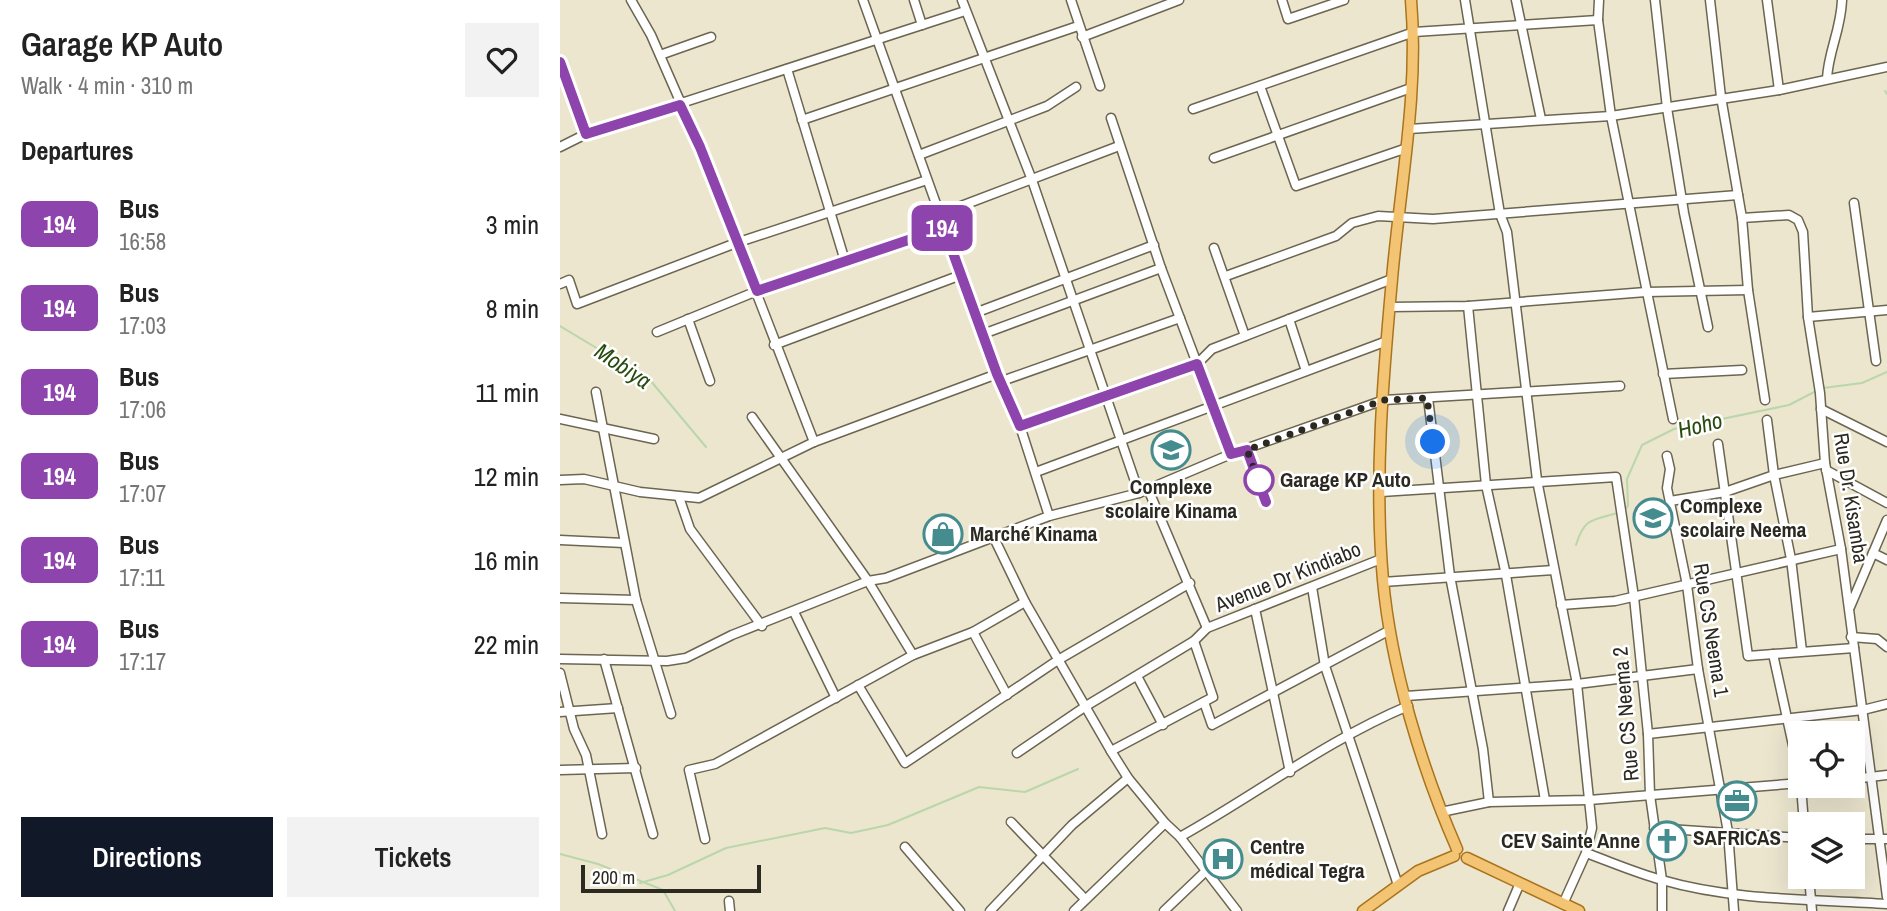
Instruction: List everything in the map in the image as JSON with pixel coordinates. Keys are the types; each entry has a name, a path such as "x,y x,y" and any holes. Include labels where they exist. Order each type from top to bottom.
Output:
{"main road":[{"path":"1411,0 1414,32 1409,129 1387,341 1381,559 1390,631 1407,701 1455,853"},
{"path":"1363,911 1418,872 1465,850 1466,858 1579,911"}],"street":[{"path":"631,0 660,55 700,147 757,291 774,345 814,442"},
{"path":"863,0 975,313 1020,426 1049,516"},
{"path":"914,0 922,25"},
{"path":"962,0 1031,180 1121,440 1190,583 1207,628 1194,641 1086,706 1017,753"},
{"path":"1071,0 1100,86"},
{"path":"1082,37 1179,0"},
{"path":"1282,0 1288,19 1344,0"},
{"path":"1465,0 1488,126 1500,214 1507,232 1537,480 1577,684 1590,800 1592,828 1586,853 1563,904"},
{"path":"1516,0 1541,119"},
{"path":"1599,0 1598,20 1611,116 1673,419"},
{"path":"1655,0 1667,107 1709,327"},
{"path":"1710,0 1721,97 1742,218 1748,290 1765,400"},
{"path":"1767,0 1779,90"},
{"path":"1827,79 1828,61 1841,25 1842,0"},
{"path":"560,147 586,134 965,11"},
{"path":"1193,109 1414,32 1598,20"},
{"path":"802,120 1078,26"},
{"path":"660,55 711,37"},
{"path":"560,62 586,134"},
{"path":"1409,129 1611,116 1779,90 1887,67"},
{"path":"787,69 845,261"},
{"path":"1260,86 1296,186 1407,148"},
{"path":"919,155 1047,106 1076,87"},
{"path":"1214,158 1411,88"},
{"path":"1111,118 1161,268 1231,454"},
{"path":"940,214 1119,146"},
{"path":"560,285 569,280 577,304 736,243 928,180"},
{"path":"1226,276 1336,236 1352,223 1378,216 1433,219 1629,201 1738,195"},
{"path":"1854,203 1876,360"},
{"name":"Rue Dr. Kisamba","path":"1742,218 1789,215 1798,220 1803,232 1808,317 1819,388 1826,466 1841,549 1871,777 1884,839 1887,897"},
{"path":"657,332 757,291 944,228"},
{"path":"975,313 1154,244"},
{"path":"1214,248 1245,336"},
{"path":"983,334 1161,268"},
{"path":"774,345 961,275"},
{"path":"1020,426 1197,364 1212,349 1392,279"},
{"path":"1390,307 1468,306 1516,300 1646,292 1748,290"},
{"path":"1468,306 1486,485 1527,687 1545,800"},
{"path":"1808,317 1887,310"},
{"path":"560,480 584,479 640,492 699,498 814,442 999,378 1091,351 1180,318"},
{"path":"688,319 710,381"},
{"path":"1289,319 1306,371"},
{"path":"1035,472 1387,341"},
{"path":"1663,374 1742,370"},
{"path":"560,659 667,661 685,658 732,635 762,626 868,581 886,578 1049,516 1144,491 1231,454 1384,400 1620,386"},
{"path":"596,392 636,600 671,714"},
{"path":"1427,398 1450,576 1489,802"},
{"path":"1821,409 1887,442"},
{"path":"752,417 868,581 913,655"},
{"path":"560,419 654,439"},
{"path":"1767,420 1774,475 1791,559 1802,651"},
{"path":"1718,444 1748,656 1854,648"},
{"path":"1247,450 1266,502"},
{"name":"Rue CS Neema 1","path":"1667,456 1670,501 1687,585 1698,669 1722,789 1734,911"},
{"path":"1670,501 1725,492 1774,475 1826,466 1887,503"},
{"name":"Rue CS Neema 2","path":"1537,480 1616,477 1634,597 1648,734 1650,795 1662,880 1662,911"},
{"path":"1381,492 1537,480"},
{"path":"679,497 690,528 762,626"},
{"name":"Rue Dr. Kisamba","path":"1849,608 1887,520"},
{"path":"994,537 1025,602 1128,778 1180,837 1237,911"},
{"path":"560,540 624,543"},
{"path":"1561,605 1634,597 1841,549"},
{"path":"1873,553 1887,560"},
{"name":"Avenue Dr Kindiabo","path":"1207,628 1381,559"},
{"path":"1383,582 1554,570"},
{"path":"858,685 905,763 1058,660 1190,583"},
{"path":"1312,587 1325,666 1345,735 1398,885"},
{"path":"560,598 636,600"},
{"path":"705,839 689,769 715,764 913,655 973,632 1025,602"},
{"path":"1255,609 1290,772"},
{"path":"794,612 836,698"},
{"path":"1204,702 1212,725 1390,631"},
{"path":"973,632 1007,695"},
{"path":"1851,637 1877,639 1887,647"},
{"path":"1111,751 1213,697 1194,641"},
{"path":"1773,653 1788,719"},
{"path":"604,659 653,834"},
{"path":"1180,837 1290,772 1345,735 1407,701 1471,691 1577,684 1698,669"},
{"path":"560,673 565,712 589,768 602,834"},
{"path":"1137,676 1163,724"},
{"path":"1648,734 1863,710 1887,704"},
{"path":"565,712 618,708"},
{"path":"560,770 636,768"},
{"path":"1865,778 1887,775"},
{"path":"990,911 1072,825 1128,778"},
{"path":"1441,812 1489,802 1590,800 1788,784"},
{"path":"1011,822 1085,899"},
{"path":"1074,911 1165,823"},
{"path":"1654,828 1788,837"},
{"path":"1865,839 1884,839"},
{"path":"905,847 960,911"},
{"path":"1586,853 1662,880 1734,892 1887,904"},
{"path":"1164,911 1207,870"},
{"path":"1508,911 1520,883"},
{"path":"1811,889 1812,911"},
{"path":"729,901 730,911"}],"waterway":[{"name":"Mobiya","path":"560,326 650,380 706,447"},
{"name":"Hoho","path":"1823,388 1862,383 1887,372"},
{"name":"Hoho","path":"1623,511 1628,506 1627,479 1642,445 1674,429 1789,405 1818,390"},
{"name":"Hoho","path":"1576,545 1586,525 1618,513"},
{"path":"640,883 668,875 726,848 825,828 851,833 888,825 979,787 1025,792 1078,769"},
{"path":"560,854 598,864 663,890 675,911"}],"bus line":[{"name":"194","path":"560,62 586,134 680,105 700,147 757,291 944,228 997,374 1020,426 1197,364 1231,454 1247,450 1266,502"}],"place":[{"name":"Complexe scolaire Kinama","path":"1171,450"},
{"name":"Garage KP Auto","path":"1259,480"},
{"name":"Complexe scolaire Neema","path":"1653,518"},
{"name":"Marché Kinama","path":"943,534"},
{"name":"SAFRICAS","path":"1737,801"},
{"name":"CEV Sainte Anne","path":"1667,841"},
{"name":"Centre médical Tegra","path":"1223,859"}],"route":[{"path":"1259,480 1260,485 1247,450 1384,400 1427,398 1433,442"}]}
